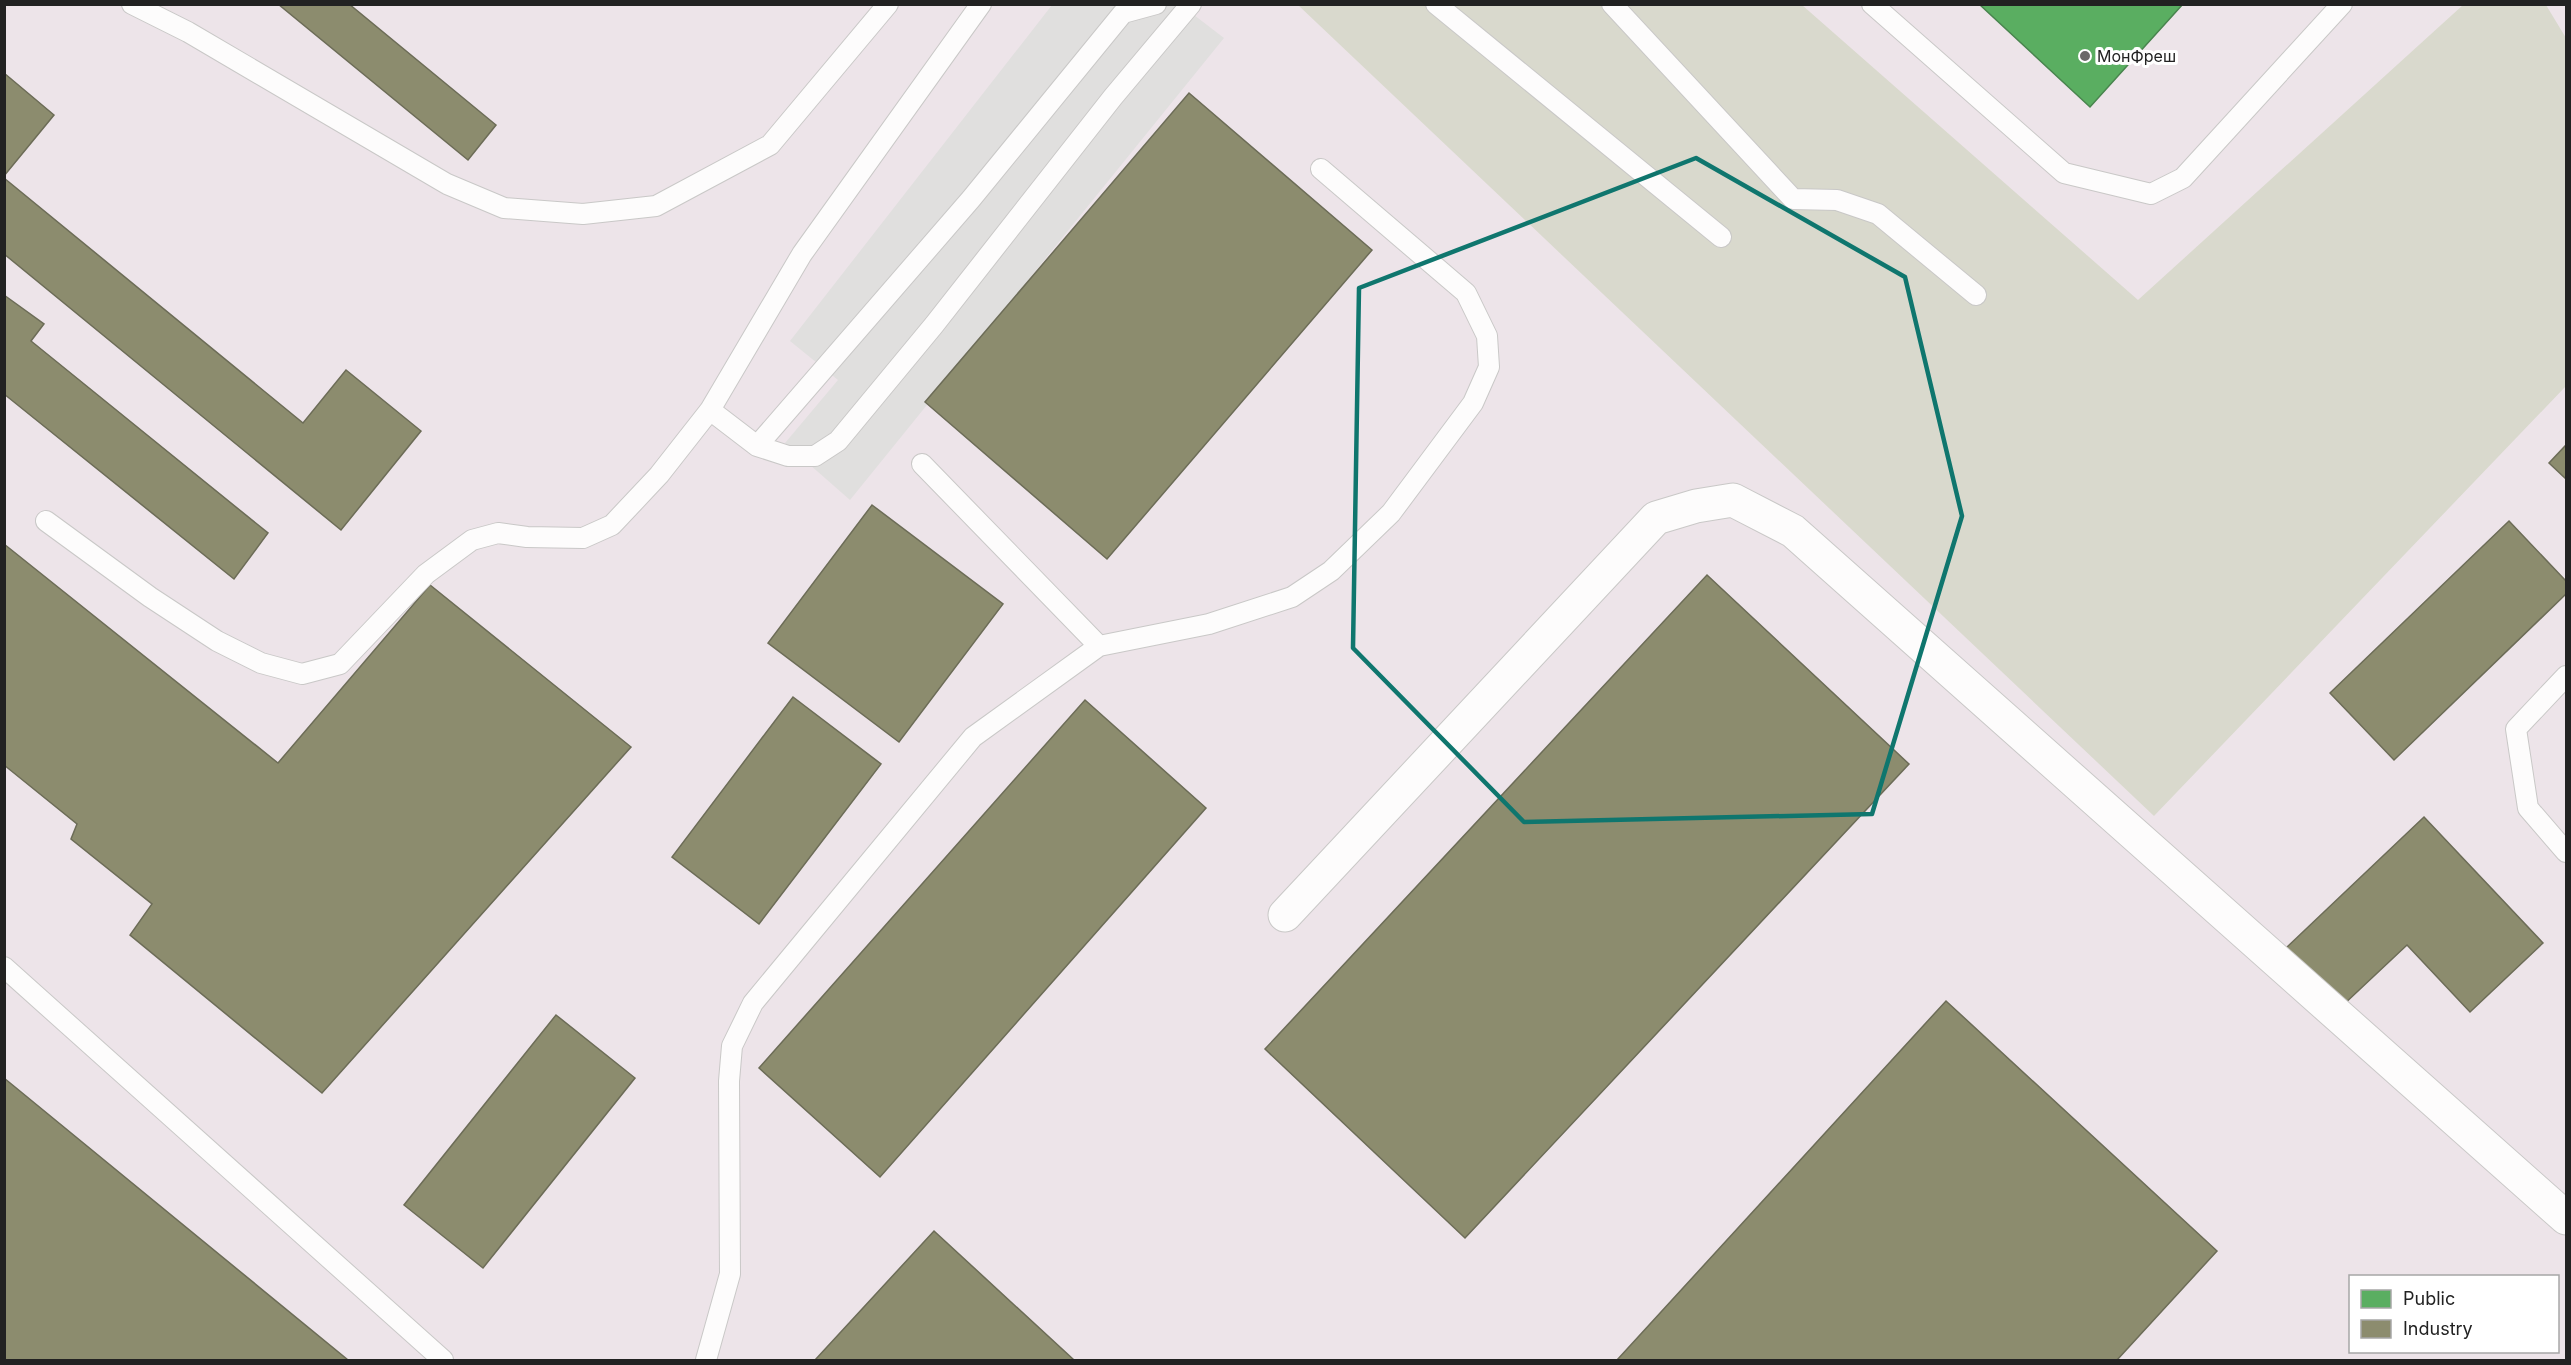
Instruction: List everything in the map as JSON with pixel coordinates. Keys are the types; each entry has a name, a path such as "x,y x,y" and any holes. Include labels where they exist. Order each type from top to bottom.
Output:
{"street":[{"path":"1285,915 1656,518 1696,506 1733,500 1793,531 2566,1218"}],"lane":[{"path":"132,4 188,32 447,184 504,208 583,214 656,207 770,146 888,4"},
{"path":"46,521 150,597 217,641 261,663 302,674 340,664 426,574 472,540 498,533 527,537 583,538 612,525 659,475 710,410 802,254 981,4"},
{"path":"757,446 971,199 1123,13 1156,4"},
{"path":"710,410 757,446 788,456 815,456 838,441 934,325 1113,97 1191,4"},
{"path":"1436,4 1721,237"},
{"path":"1612,4 1792,199 1837,200 1878,214 1976,295"},
{"path":"1872,4 2064,173 2151,194 2183,178 2342,4"},
{"path":"706,1360 730,1274 729,1081 732,1046 753,1003 973,737 1099,646 1209,624 1292,597 1331,571 1390,513 1473,403 1489,367 1487,336 1466,293 1321,169"},
{"path":"922,464 1099,646"},
{"path":"2566,676 2516,729 2528,808 2566,852"},
{"path":"4,967 443,1360"}],"highlighted area":[{"path":"1696,158 1905,277 1962,516 1872,814 1524,822 1353,648 1359,288"}],"shaded area":[{"path":"5,5 2566,5 2566,1360 5,1360"},
{"path":"1052,5 1181,5 1224,38 850,500 785,443 838,380 790,341"},
{"path":"1298,5 1802,5 2138,300 2463,5 2546,5 2566,38 2566,386 2154,816"}],"building: Public":[{"name":"МонФреш","path":"1979,4 2183,4 2090,107"}],"building: Industry":[{"path":"278,4 349,4 496,125 468,160"},
{"path":"4,73 54,115 4,176"},
{"path":"1189,93 1372,250 1107,559 925,402"},
{"path":"4,178 303,423 346,370 421,431 341,530 4,254"},
{"path":"4,295 44,324 31,341 268,533 234,579 4,394"},
{"path":"2566,445 2566,479 2549,463"},
{"path":"872,505 1003,604 899,742 768,643"},
{"path":"2509,521 2566,581 2566,594 2394,760 2330,693"},
{"path":"4,544 278,763 430,585 631,747 322,1093 130,935 152,904 71,839 77,824 4,765"},
{"path":"1707,575 1909,764 1465,1238 1265,1049"},
{"path":"793,697 881,764 759,924 672,857"},
{"path":"1085,700 1206,808 880,1177 759,1068"},
{"path":"2424,817 2543,943 2470,1012 2407,945 2341,1007 2286,948"},
{"path":"1946,1001 2217,1251 2117,1360 1617,1360"},
{"path":"556,1015 635,1078 483,1268 404,1205"},
{"path":"4,1078 348,1360 4,1360"},
{"path":"934,1231 1074,1360 815,1360"}],"place":[{"name":"МонФреш","path":"2085,56"}]}
